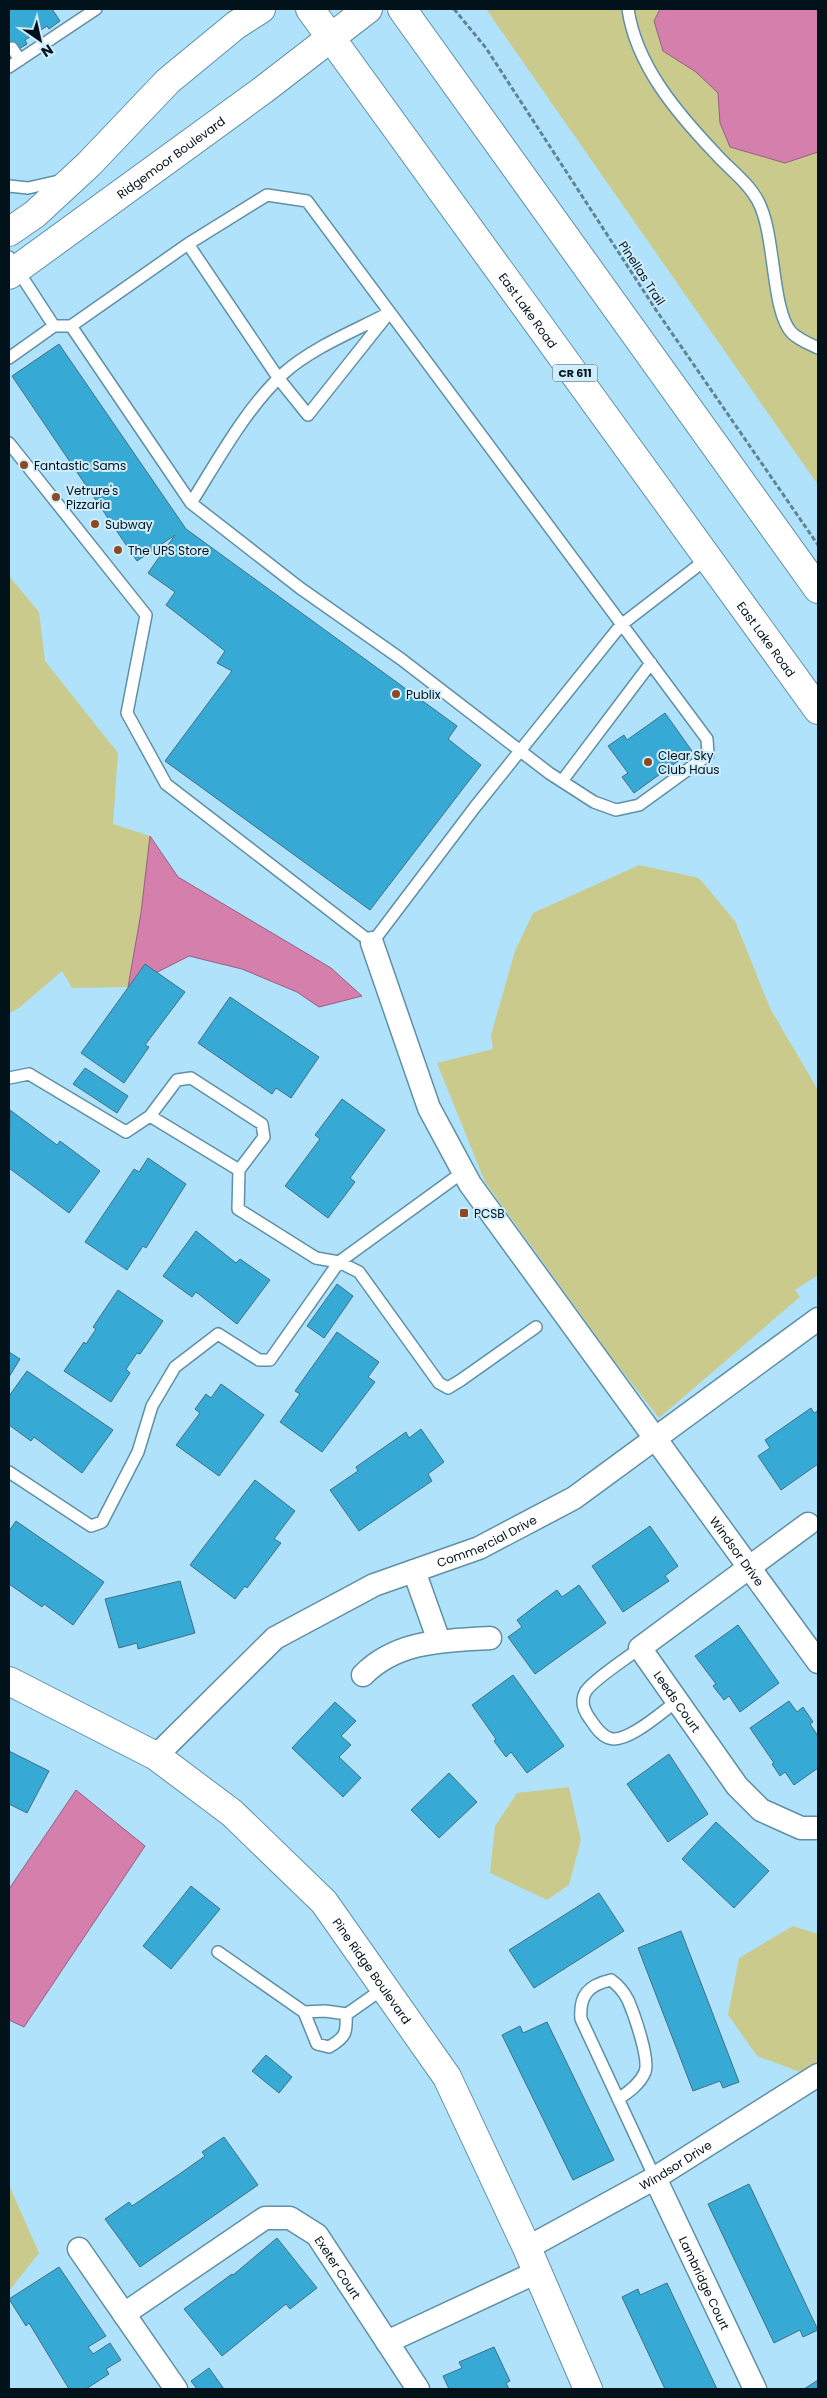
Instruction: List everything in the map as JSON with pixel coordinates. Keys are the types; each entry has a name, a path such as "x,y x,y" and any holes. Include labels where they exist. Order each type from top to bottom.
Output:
{"street":[{"path":"9,232 35,214 109,145 168,80 236,25 261,9"},
{"name":"East Lake Road","path":"310,9 710,557 818,710"},
{"name":"Ridgemoor Boulevard","path":"12,267 263,90 368,9"},
{"path":"402,9 818,589"},
{"name":"Windsor Drive","path":"372,943 429,1108 463,1172 748,1568 818,1662"},
{"name":"Commercial Drive","path":"156,1756 275,1638 374,1585 479,1548 574,1498 656,1440 818,1319"},
{"path":"640,1648 748,1568 815,1527"},
{"path":"414,1570 439,1641"},
{"path":"363,1675 388,1655 408,1646 439,1641 490,1638"},
{"name":"Leeds Court","path":"640,1648 737,1786 761,1810 802,1828 818,1828"},
{"name":"Pine Ridge Boulevard","path":"9,1681 156,1756 232,1813 324,1902 447,2077 532,2260 588,2389"},
{"name":"Windsor Drive","path":"387,2342 532,2260 655,2178 818,2075"},
{"name":"Lambridge Court","path":"655,2178 755,2389"},
{"name":"Exeter Court","path":"124,2314 266,2218 290,2218 317,2234 418,2389"},
{"path":"79,2249 176,2389"}],"lane":[{"path":"9,67 94,9"},
{"path":"628,9 636,44 650,70 697,135 751,190 759,202 769,236 782,317 793,334 818,348"},
{"path":"12,48 20,60"},
{"path":"9,186 28,188 46,186 77,175"},
{"path":"9,358 54,326 71,326 188,244 267,195 307,201 707,739 708,755 639,805 616,810 594,802 562,781 401,659 300,588 190,503 71,326"},
{"path":"188,244 279,379 308,415 389,313"},
{"path":"12,267 54,326"},
{"path":"190,503 241,422 279,379 313,353 389,313"},
{"path":"9,443 146,615 127,714 166,784 372,943 521,750 622,625 710,557"},
{"path":"562,781 651,662"},
{"path":"9,1078 29,1074 126,1132 150,1116 177,1080 191,1078 262,1124 264,1137 239,1170 238,1209 316,1258 339,1262 359,1272 439,1383 448,1388 536,1327"},
{"path":"150,1116 239,1170"},
{"path":"9,1472 90,1526 102,1522 138,1452 152,1406 175,1367 218,1334 258,1360 270,1360 339,1262 463,1172"},
{"path":"640,1648 586,1691 582,1703 586,1714 598,1731 609,1739 621,1739 677,1701"},
{"path":"218,1952 304,2012 317,2044 329,2047 341,2040 347,2030 346,2014"},
{"path":"618,2099 639,2082 646,2070 646,2057 628,2000 620,1986 611,1980 599,1982 587,1991 580,2004 581,2019 618,2099 655,2178"},
{"path":"304,2012 325,2011 346,2014 385,1987"}],"path":[{"name":"Pinellas Trail","path":"454,9 486,48 656,310 818,545"}],"green space":[{"path":"486,9 660,9 654,21 663,51 696,72 718,93 720,123 785,163 818,152 818,485"},
{"path":"9,576 39,612 45,661 118,753 113,824 150,836 141,913 128,987 72,988 62,971 19,1008 9,1013"},
{"path":"639,865 699,878 735,921 770,1008 818,1090 818,1275 795,1290 800,1297 659,1418 616,1363 485,1182 437,1063 493,1049 491,1035 515,951 533,913"},
{"path":"569,1787 581,1840 569,1885 547,1900 490,1873 495,1826 517,1793"},
{"path":"793,1926 818,1934 818,2061 800,2072 757,2056 728,2015 739,1958"},
{"path":"9,2185 39,2253 9,2291"}],"shaded area":[{"path":"660,9 818,9 818,152 785,163 730,147 720,123 718,93 696,72 663,51 654,21"},
{"path":"150,836 178,877 331,968 362,996 319,1007 297,992 242,969 189,956 128,987 141,913"},
{"path":"76,1790 145,1846 24,2027 9,2020 9,1889"}],"building":[{"path":"9,9 52,9 60,21 49,29 47,26 25,40 27,44 17,50 9,51"},
{"path":"59,344 186,529 457,726 448,739 481,765 370,910 165,761 232,671 217,663 225,651 166,605 175,592 148,573 175,535 137,561 12,376"},
{"name":"Clear Sky Club Haus","path":"665,713 692,751 634,793 622,777 628,773 608,746 624,735 627,740"},
{"path":"145,964 185,992 145,1045 149,1047 124,1083 81,1053"},
{"path":"230,997 319,1057 291,1098 276,1088 272,1094 198,1043"},
{"path":"85,1068 128,1096 117,1113 73,1084"},
{"path":"342,1099 385,1130 350,1178 355,1182 328,1218 285,1186 320,1139 315,1135"},
{"path":"10,1110 57,1145 60,1141 100,1171 69,1213 9,1168"},
{"path":"148,1158 186,1184 146,1248 143,1246 127,1270 85,1242 134,1169 139,1172"},
{"path":"196,1231 236,1263 240,1259 270,1280 237,1324 196,1292 192,1297 163,1276"},
{"path":"337,1284 353,1296 324,1338 307,1326"},
{"path":"118,1290 163,1321 140,1354 137,1353 126,1369 130,1373 111,1402 64,1371 84,1342 86,1344 96,1329 93,1327"},
{"path":"337,1332 379,1362 368,1377 375,1382 322,1452 280,1422 300,1394 295,1391"},
{"path":"9,1352 20,1359 9,1377"},
{"path":"27,1371 113,1430 82,1473 34,1437 31,1441 9,1425 9,1396"},
{"path":"221,1384 264,1415 219,1476 176,1445 200,1413 195,1409 206,1394 211,1398"},
{"path":"811,1408 814,1413 818,1411 818,1464 781,1490 758,1456 770,1448 765,1440"},
{"path":"421,1429 444,1462 428,1474 432,1481 359,1531 330,1490 358,1471 356,1467 406,1432 409,1438"},
{"path":"255,1480 295,1511 274,1539 281,1543 247,1588 245,1586 235,1599 190,1565"},
{"path":"16,1521 104,1582 73,1625 44,1604 42,1607 9,1584 9,1531"},
{"path":"650,1526 678,1566 665,1576 669,1581 623,1612 592,1566"},
{"path":"180,1581 195,1633 138,1649 137,1643 119,1648 105,1599"},
{"path":"579,1585 606,1623 535,1674 508,1637 522,1627 517,1620 557,1590 562,1597"},
{"path":"738,1625 779,1683 740,1712 729,1696 724,1700 713,1686 716,1684 695,1656"},
{"path":"513,1675 564,1746 527,1773 511,1752 506,1757 472,1705"},
{"path":"789,1701 797,1712 803,1707 813,1722 810,1724 818,1736 818,1768 794,1785 785,1772 780,1776 772,1764 774,1763 750,1728"},
{"path":"335,1702 356,1721 341,1736 351,1745 339,1757 361,1778 343,1797 292,1748"},
{"path":"9,1751 49,1771 27,1813 9,1804"},
{"path":"669,1754 708,1814 668,1842 627,1784"},
{"path":"449,1773 477,1802 439,1838 411,1810"},
{"path":"716,1822 769,1871 734,1908 682,1859"},
{"path":"191,1886 220,1909 171,1969 143,1946"},
{"path":"599,1893 624,1931 534,1988 509,1950"},
{"path":"681,1931 739,2082 723,2088 720,2081 693,2091 638,1948"},
{"path":"547,2022 614,2160 573,2180 502,2035 520,2026 523,2033"},
{"path":"266,2055 292,2077 279,2093 252,2071"},
{"path":"224,2137 258,2185 140,2267 105,2219 129,2202 132,2206 178,2175 205,2156 202,2152"},
{"path":"749,2184 818,2330 803,2337 800,2330 774,2343 708,2204"},
{"path":"277,2238 317,2288 290,2309 286,2304 222,2356 184,2309 233,2275"},
{"path":"59,2267 106,2336 88,2347 93,2354 110,2343 121,2360 106,2369 109,2374 86,2389 69,2389 29,2323 26,2326 9,2299"},
{"path":"667,2283 717,2389 665,2389 622,2297 638,2289 640,2295"},
{"path":"494,2347 510,2381 506,2383 509,2389 449,2389 443,2376 462,2368 459,2362"},
{"path":"209,2368 224,2389 197,2389 191,2381"},
{"path":"818,2380 818,2389 804,2389"}],"place":[{"name":"Fantastic Sams","path":"24,465"},
{"name":"Vetrure's Pizzaria","path":"56,497"},
{"name":"Subway","path":"95,524"},
{"name":"The UPS Store","path":"118,550"},
{"name":"Publix","path":"396,694"},
{"name":"Clear Sky Club Haus","path":"648,762"},
{"name":"PCSB","path":"464,1213"}]}
